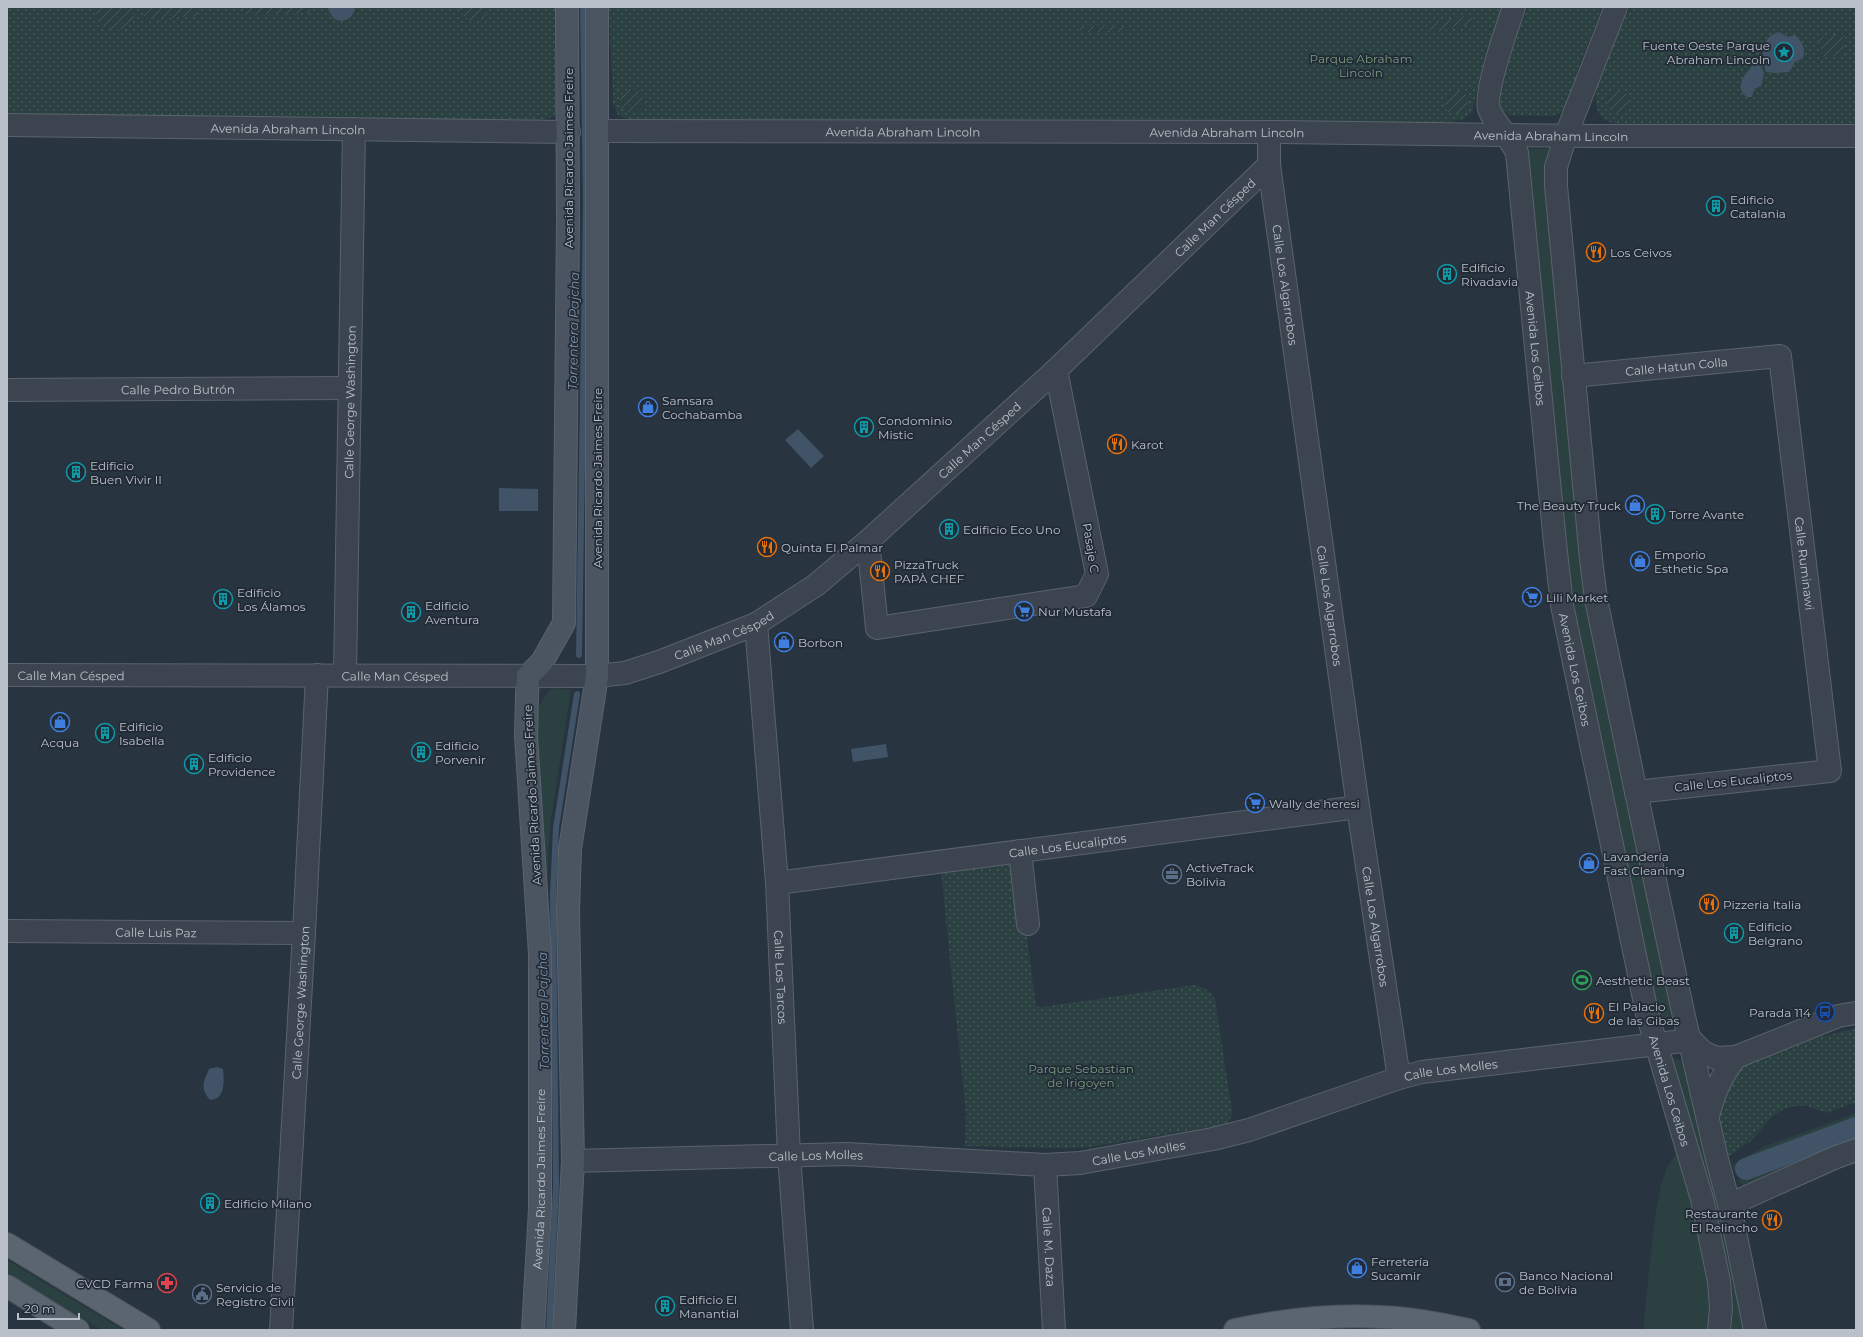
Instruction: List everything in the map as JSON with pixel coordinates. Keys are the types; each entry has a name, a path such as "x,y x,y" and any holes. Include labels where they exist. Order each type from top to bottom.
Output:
{"main road":[{"name":"Avenida Ricardo Jaimes Freire","path":"533,1330 540,1209 540,954 526,736 528,676 542,662 564,622 569,132 567,7"},
{"name":"Avenida Ricardo Jaimes Freire","path":"564,1330 574,1161 568,910 570,849 597,676 597,7"},
{"path":"7,1244 149,1330"},
{"path":"7,1286 56,1324 78,1330"},
{"path":"1235,1330 1303,1319 1345,1316 1382,1317 1429,1322 1469,1330"}],"street":[{"name":"Avenida Los Ceibos","path":"1514,7 1504,34 1488,95 1488,106 1492,114 1513,142 1517,153 1554,543 1562,605 1605,815 1655,1044 1702,1199 1719,1281 1721,1309 1719,1330"},
{"path":"1616,7 1566,135 1556,167 1556,186 1573,376 1596,599 1690,1040 1729,1205 1756,1330"},
{"name":"Avenida Abraham Lincoln","path":"7,124 569,132"},
{"name":"Calle George Washington","path":"345,675 354,129"},
{"name":"Avenida Abraham Lincoln","path":"597,130 1856,136"},
{"name":"Calle Los Algarrobos","path":"1268,132 1269,165 1358,807 1399,1078"},
{"name":"Calle Man Césped","path":"7,675 597,676 624,673 659,662 756,624 816,586 868,541 1056,370 1269,165"},
{"name":"Calle Hatun Colla","path":"1573,376 1780,356"},
{"name":"Calle Ruminawi","path":"1780,356 1830,771"},
{"name":"Pasaje C","path":"868,541 877,628 1086,596 1097,574 1056,370"},
{"name":"Calle Pedro Butrón","path":"7,390 350,388"},
{"name":"Calle Los Tarcos","path":"756,624 777,883 789,1156 802,1330"},
{"name":"Calle George Washington","path":"281,1330 317,675"},
{"name":"Calle Los Eucaliptos","path":"1636,792 1830,771"},
{"name":"Calle Los Eucaliptos","path":"777,883 1358,807"},
{"path":"1020,851 1028,924"},
{"name":"Calle Luis Paz","path":"7,931 304,933"},
{"path":"1690,1040 1703,1052 1716,1058 1736,1057 1838,1016 1856,1013"},
{"name":"Calle Los Molles","path":"574,1161 847,1154 1044,1164 1080,1163 1213,1139 1249,1130 1399,1078 1422,1072 1690,1040"},
{"path":"1708,1116 1718,1083 1724,1072 1736,1057"},
{"path":"1729,1205 1834,1158 1856,1150"},
{"name":"Calle M. Daza","path":"1044,1164 1054,1330"}],"green space":[{"path":"7,7 558,7 559,108 553,117 542,120 7,115"},
{"path":"97,7 133,7 134,16 127,27 115,30 104,28 97,20"},
{"path":"144,7 197,7 198,16 145,19"},
{"path":"245,7 310,7 310,13 245,15"},
{"path":"458,7 489,7 484,17 473,21 464,17"},
{"name":"Parque Abraham Lincoln","path":"609,7 1503,7 1485,56 1472,112 1462,120 1439,123 628,120 617,114 613,103"},
{"path":"1528,7 1603,7 1580,63 1567,106 1562,112 1553,116 1509,115 1500,106 1499,97 1504,72"},
{"path":"1630,7 1856,7 1856,126 1618,124 1607,121 1598,112 1596,98 1598,86 1613,43"},
{"path":"1471,15 1473,24 1429,33 1428,24"},
{"path":"1081,26 1126,26 1126,32 1080,32"},
{"path":"1842,32 1846,56 1838,55 1821,57 1821,49 1816,37 1831,36"},
{"path":"632,89 641,92 644,101 641,110 632,113 623,110 620,101 623,92"},
{"path":"1456,90 1465,93 1468,102 1465,111 1456,114 1447,111 1444,102 1447,93"},
{"path":"1618,90 1626,94 1630,102 1626,110 1618,114 1610,110 1606,102 1610,94"},
{"path":"1527,149 1549,149 1546,163 1546,179 1587,604 1670,1007 1670,1016 1666,1020 1661,1020 1657,1015 1572,608"},
{"path":"553,688 571,690 550,826 547,888 537,740 537,710 547,693"},
{"name":"Parque Sebastian de Irigoyen","path":"1009,863 1014,864 1018,870 1036,1006 1042,1007 1193,985 1206,989 1215,999 1232,1111 1228,1122 1222,1125 1088,1147 965,1146 966,1114 941,872"},
{"path":"1856,1029 1856,1102 1827,1113 1807,1106 1795,1106 1784,1109 1772,1117 1751,1141 1727,1157 1718,1121 1718,1108 1738,1068 1796,1045 1840,1032"},
{"path":"1675,1059 1682,1061 1684,1064 1716,1196 1746,1330 1731,1330 1733,1317 1728,1278 1671,1061"},
{"path":"1856,1113 1856,1123 1734,1171 1733,1165 1763,1147"},
{"path":"1856,1136 1856,1143 1744,1186 1737,1181"},
{"path":"1678,1151 1697,1218 1711,1305 1709,1330 1643,1330 1657,1205 1661,1185 1667,1167"},
{"path":"7,1260 123,1330 102,1330 7,1272"}],"water":[{"path":"327,7 355,7 353,15 344,20 337,20 333,18"},
{"name":"Fuente Oeste Parque Abraham Lincoln","path":"1779,32 1788,37 1795,35 1804,48 1803,58 1795,62 1789,72 1766,72 1763,60 1765,43 1773,34"},
{"name":"Fuente Oeste Parque Abraham Lincoln","path":"1758,61 1764,73 1761,86 1754,89 1752,97 1747,97 1743,93 1741,83 1755,62"},
{"path":"798,429 824,456 811,468 785,440"},
{"path":"499,488 538,489 538,511 499,511"},
{"path":"886,744 888,757 853,762 851,749"},
{"path":"217,1067 223,1069 223,1089 219,1096 210,1100 204,1089 204,1082 209,1069"}],"waterway":[{"name":"Torrentera Pajcha","path":"579,655 586,202 583,7"},
{"name":"Torrentera Pajcha","path":"549,1330 556,1187 553,896 556,828 577,694"},
{"path":"1746,1169 1856,1128"}],"place":[{"name":"Fuente Oeste Parque Abraham Lincoln","path":"1784,52"},
{"name":"Edificio Catalania","path":"1716,206"},
{"name":"Los Ceivos","path":"1596,252"},
{"name":"Edificio Rivadavia","path":"1447,274"},
{"name":"Samsara Cochabamba","path":"648,407"},
{"name":"Condominio Mistic","path":"864,427"},
{"name":"Karot","path":"1117,444"},
{"name":"Edificio Buen Vivir II","path":"76,472"},
{"name":"The Beauty Truck","path":"1635,505"},
{"name":"Torre Avante","path":"1655,514"},
{"name":"Edificio Eco Uno","path":"949,529"},
{"name":"Quinta El Palmar","path":"767,547"},
{"name":"Emporio Esthetic Spa","path":"1640,561"},
{"name":"PizzaTruck PAPÀ CHEF","path":"880,571"},
{"name":"Lili Market","path":"1532,597"},
{"name":"Edificio Los Álamos","path":"223,599"},
{"name":"Nur Mustafa","path":"1024,611"},
{"name":"Edificio Aventura","path":"411,612"},
{"name":"Borbon","path":"784,642"},
{"name":"Acqua","path":"60,722"},
{"name":"Edificio Isabella","path":"105,733"},
{"name":"Edificio Porvenir","path":"421,752"},
{"name":"Edificio Providence","path":"194,764"},
{"name":"Wally de heresi","path":"1255,803"},
{"name":"Lavandería Fast Cleaning","path":"1589,863"},
{"name":"ActiveTrack Bolivia","path":"1172,874"},
{"name":"Pizzeria Italia","path":"1709,904"},
{"name":"Edificio Belgrano","path":"1734,933"},
{"name":"Aesthetic Beast","path":"1582,980"},
{"name":"Parada 114","path":"1825,1012"},
{"name":"El Palacio de las Gibas","path":"1594,1013"},
{"name":"Edificio Milano","path":"210,1203"},
{"name":"Restaurante El Relincho","path":"1772,1220"},
{"name":"Ferretería Sucamir","path":"1357,1268"},
{"name":"Banco Nacional de Bolivia","path":"1505,1282"},
{"name":"CVCD Farma","path":"167,1283"},
{"name":"Servicio de Registro Civil","path":"202,1294"},
{"name":"Edificio El Manantial","path":"665,1306"}]}
